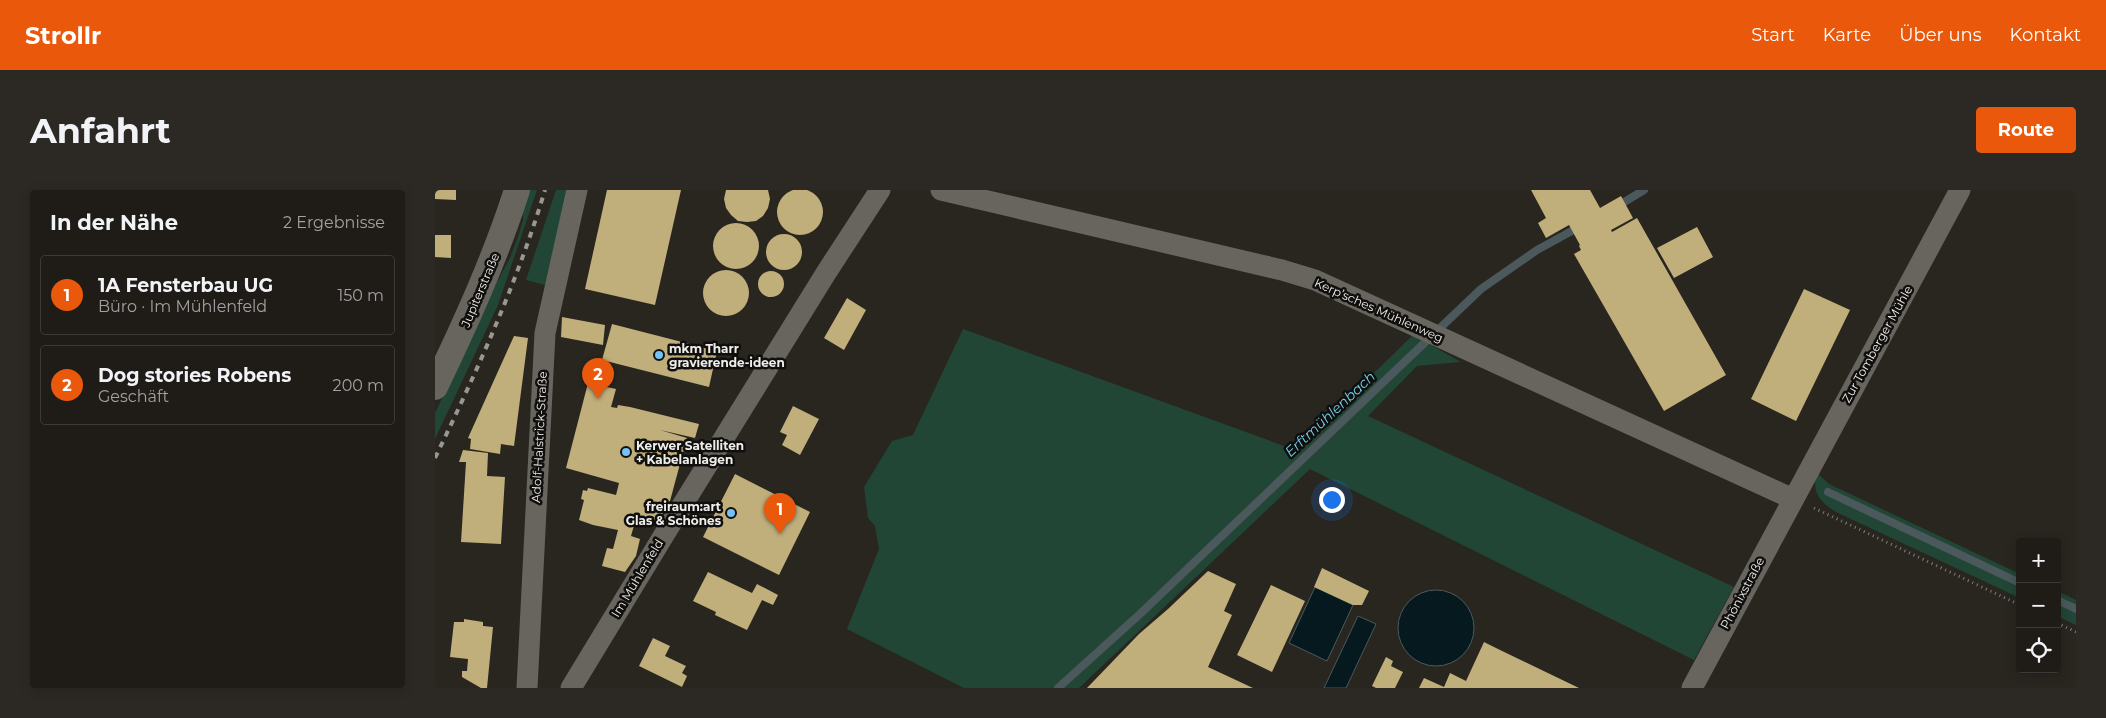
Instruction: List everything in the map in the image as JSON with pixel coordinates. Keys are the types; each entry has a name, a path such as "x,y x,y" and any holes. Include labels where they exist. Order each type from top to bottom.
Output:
{"street":[{"name":"Jupiterstraße","path":"435,387 483,286 517,190"},
{"name":"Adolf-Halstrick-Straße","path":"527,688 545,333 577,190"},
{"name":"Im Mühlenfeld","path":"571,688 826,273 880,190"},
{"name":"Kerp’sches Mühlenweg","path":"941,190 1282,270 1315,280 1793,499"},
{"name":"Zur Tomberger Mühle","path":"1793,499 1960,190"},
{"name":"Phönixstraße","path":"1692,688 1793,499"}],"path":[{"path":"1793,499 2016,603"},
{"path":"2061,625 2076,632"}],"green space":[{"path":"528,190 537,190 498,305 435,439 435,413 490,295 510,258 523,220 523,209"},
{"path":"556,190 568,190 545,285 526,280"},
{"path":"963,329 1295,450 1413,335 1461,362 1417,366 1368,416 1734,587 1694,660 1310,469 1079,688 964,688 847,629 879,549 875,526 868,518 864,487 892,441 913,435"},
{"path":"1817,473 1829,484 2016,572 2016,596 1836,512 1818,496 1815,480"},
{"path":"2061,593 2076,600 2076,625 2061,618"}],"water":[{"path":"1315,587 1353,605 1327,661 1289,643"},
{"path":"1436,590 1450,593 1463,601 1471,614 1474,628 1471,642 1463,655 1450,663 1436,666 1422,663 1409,655 1401,642 1398,628 1401,614 1409,601 1422,593"},
{"path":"1358,616 1376,624 1346,688 1324,688"}],"building":[{"path":"800,189 813,193 819,199 823,212 819,225 813,231 800,235 787,231 781,225 777,212 781,199 787,193"},
{"path":"435,190 456,190 456,200 435,199"},
{"path":"607,190 681,190 655,305 585,289"},
{"path":"726,190 768,190 770,199 768,208 763,216 756,221 738,221 726,208 724,199"},
{"path":"1531,190 1590,190 1600,208 1621,196 1633,218 1611,230 1612,232 1637,218 1726,375 1664,411 1574,254 1581,250 1569,225 1546,238 1538,223 1546,218"},
{"path":"732,223 740,223 749,227 755,233 759,246 755,259 749,265 740,269 732,269 723,265 717,259 713,250 713,242 717,233 723,227"},
{"path":"1697,227 1713,257 1674,278 1657,248"},
{"path":"784,234 791,235 797,239 801,245 801,259 797,265 791,269 784,270 777,269 771,265 767,259 766,252 767,245 771,239 777,235"},
{"path":"435,235 451,235 451,258 435,257"},
{"path":"726,270 739,274 745,280 749,293 745,306 739,312 726,316 713,312 707,306 703,293 707,280 713,274"},
{"path":"771,271 780,275 784,284 780,293 771,297 762,293 758,284 762,275"},
{"path":"1804,289 1850,310 1796,421 1751,399"},
{"path":"847,298 866,310 844,350 824,338"},
{"path":"562,317 605,325 603,345 561,337"},
{"path":"612,324 717,351 709,387 602,360"},
{"path":"514,336 528,338 514,446 501,444 500,454 470,449 471,439 468,438"},
{"path":"588,383 616,389 611,407 617,408 618,405 630,407 699,424 695,438 660,430 687,438 670,501 664,509 660,521 637,515 631,536 640,539 636,556 625,572 602,566 607,548 613,549 618,530 579,520 584,500 581,499 583,490 587,491 588,488 616,495 619,483 566,468"},
{"path":"793,406 819,419 800,455 782,445 787,435 780,432"},
{"path":"463,450 488,453 487,476 505,477 501,544 461,542 466,462 459,462"},
{"path":"735,474 810,512 779,575 703,537"},
{"path":"1322,568 1369,591 1362,605 1353,605 1314,587"},
{"path":"1208,571 1236,584 1224,611 1232,615 1208,667 1253,688 1087,688 1139,634"},
{"path":"708,572 752,593 757,584 778,595 773,605 762,600 747,630 715,615 716,612 693,601"},
{"path":"1271,585 1305,601 1272,672 1237,655"},
{"path":"464,619 483,622 483,626 493,627 487,688 481,688 462,677 462,671 467,671 468,659 450,657 454,622 464,622"},
{"path":"653,638 670,646 665,656 686,666 682,673 687,676 682,687 639,666"},
{"path":"1484,642 1579,688 1419,688 1424,678 1444,687 1450,673 1466,681"},
{"path":"1386,657 1393,661 1391,666 1403,672 1395,688 1376,688 1372,686"}],"waterway":[{"name":"Erftmühlenbach","path":"1616,207 1644,190"},
{"name":"Erftmühlenbach","path":"1058,688 1140,614 1481,289 1537,250 1579,227"},
{"path":"1828,492 2016,581"},
{"path":"2061,602 2076,609"}],"railway":[{"path":"435,458 466,393 509,293 545,190"}],"place":[{"name":"mkm Tharr gravierende-ideen","path":"659,355"},
{"name":"Dog stories Robens","path":"598,399"},
{"name":"Kerwer Satelliten + Kabelanlagen","path":"626,452"},
{"name":"freiraum:art Glas & Schönes","path":"731,513"},
{"name":"1A Fensterbau UG","path":"780,534"}]}
